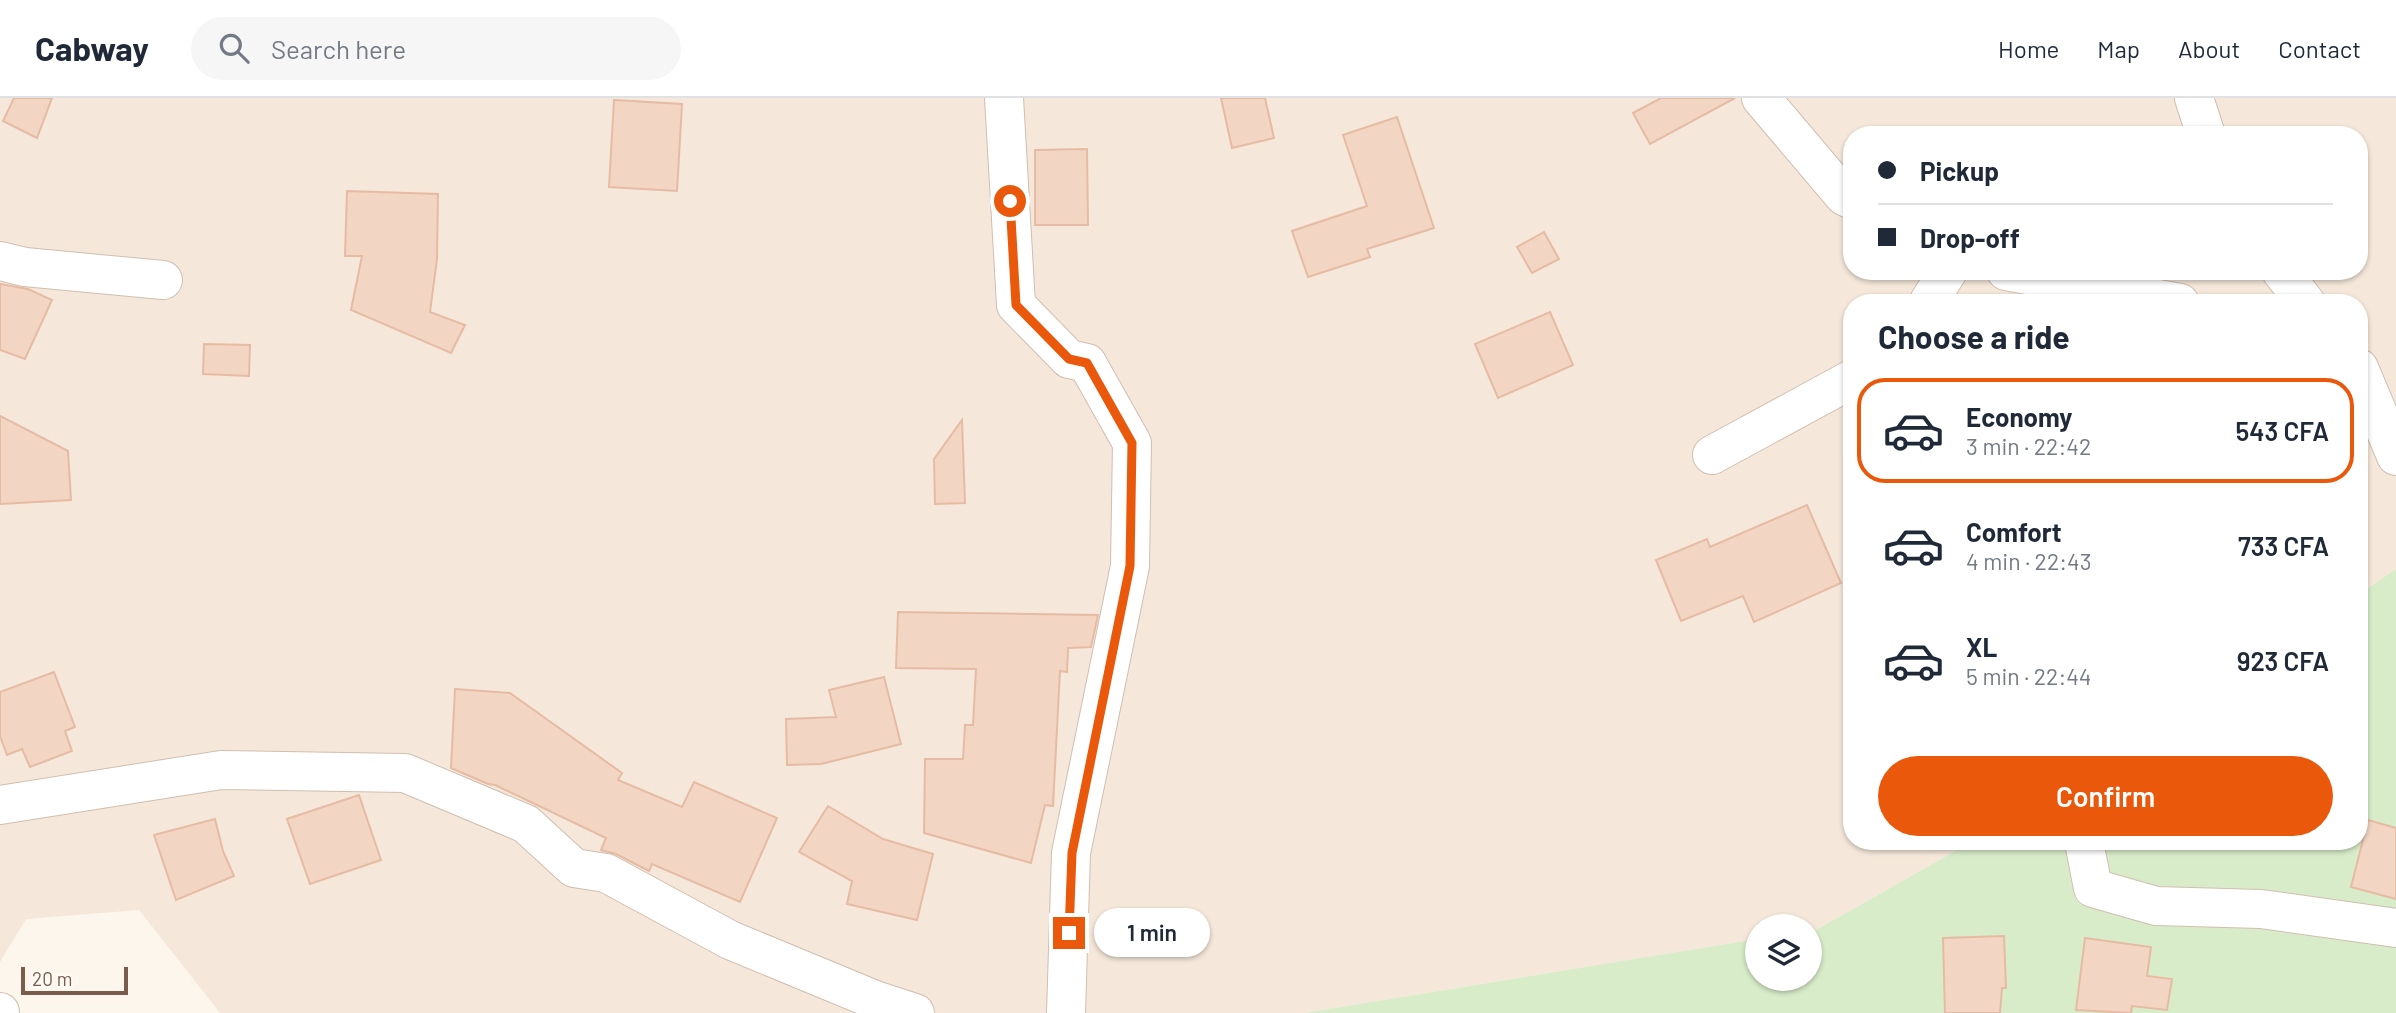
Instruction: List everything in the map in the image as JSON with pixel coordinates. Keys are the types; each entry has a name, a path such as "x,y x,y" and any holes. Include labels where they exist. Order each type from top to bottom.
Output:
{"street":[{"path":"1004,98 1016,305 1069,359 1087,363 1132,443 1130,566 1072,853 1066,1013"},
{"path":"1762,98 1843,195"},
{"path":"2194,98 2203,126"},
{"path":"0,261 24,267 163,280"},
{"path":"2045,280 2105,294"},
{"path":"2288,280 2299,294"},
{"path":"1712,455 1843,384"},
{"path":"2368,389 2396,456"},
{"path":"0,804 221,770 405,773 526,824 574,868 606,873 730,940 875,1000 915,1013"},
{"path":"2086,850 2093,888 2156,906 2261,909 2396,929"}],"shaded area":[{"path":"0,98 2396,98 2396,569 2368,588 2368,294 1843,294 1843,850 1957,850 1822,927 1822,914 1745,914 1745,941 1304,1013 220,1013 139,910 26,919 0,962"}],"green space":[{"path":"2396,569 2396,1013 1304,1013 1745,941 1745,991 1822,991 1822,927 1957,850 2368,850 2368,588"}],"building":[{"path":"14,98 52,98 37,138 3,121"},
{"path":"1221,98 1265,98 1274,138 1232,148"},
{"path":"1661,98 1735,98 1650,144 1633,113"},
{"path":"614,100 682,104 677,191 609,187"},
{"path":"1397,117 1434,228 1367,249 1370,257 1308,277 1292,231 1367,206 1343,135"},
{"path":"1087,149 1088,225 1035,225 1035,150"},
{"path":"347,191 438,194 437,259 430,312 465,325 451,353 351,310 362,256 345,256"},
{"path":"1544,232 1559,259 1532,273 1517,247"},
{"path":"0,284 28,289 52,300 25,359 0,350"},
{"path":"1550,312 1573,365 1498,398 1475,344"},
{"path":"204,344 250,345 249,376 203,374"},
{"path":"0,416 68,451 71,500 0,504"},
{"path":"962,420 965,503 935,504 934,459"},
{"path":"1807,505 1841,583 1754,622 1743,596 1681,621 1656,560 1707,539 1710,547"},
{"path":"898,612 1098,615 1091,647 1068,648 1067,672 1060,671 1053,806 1045,805 1031,863 924,833 925,759 963,759 965,725 973,725 976,669 896,668"},
{"path":"54,672 75,727 65,731 72,751 30,767 22,749 7,755 0,736 0,692"},
{"path":"884,677 901,744 821,764 787,765 786,719 836,717 829,690"},
{"path":"455,689 510,693 622,773 618,780 682,807 694,782 777,818 740,902 652,864 649,871 616,854 601,850 606,838 495,785 451,768"},
{"path":"359,795 381,860 310,884 287,819"},
{"path":"828,806 883,839 933,854 917,920 847,904 852,881 799,852"},
{"path":"215,819 223,851 234,876 176,900 154,835"},
{"path":"2368,820 2396,828 2396,899 2351,887 2360,850 2368,850"},
{"path":"2004,936 2006,988 2002,988 2000,1013 1945,1013 1943,938"},
{"path":"2085,938 2151,947 2147,976 2172,979 2167,1010 2132,1006 2131,1013 2076,1010"}],"route":[{"path":"1010,201 1016,305 1069,359 1087,363 1132,443 1130,566 1072,853 1069,933"}]}
